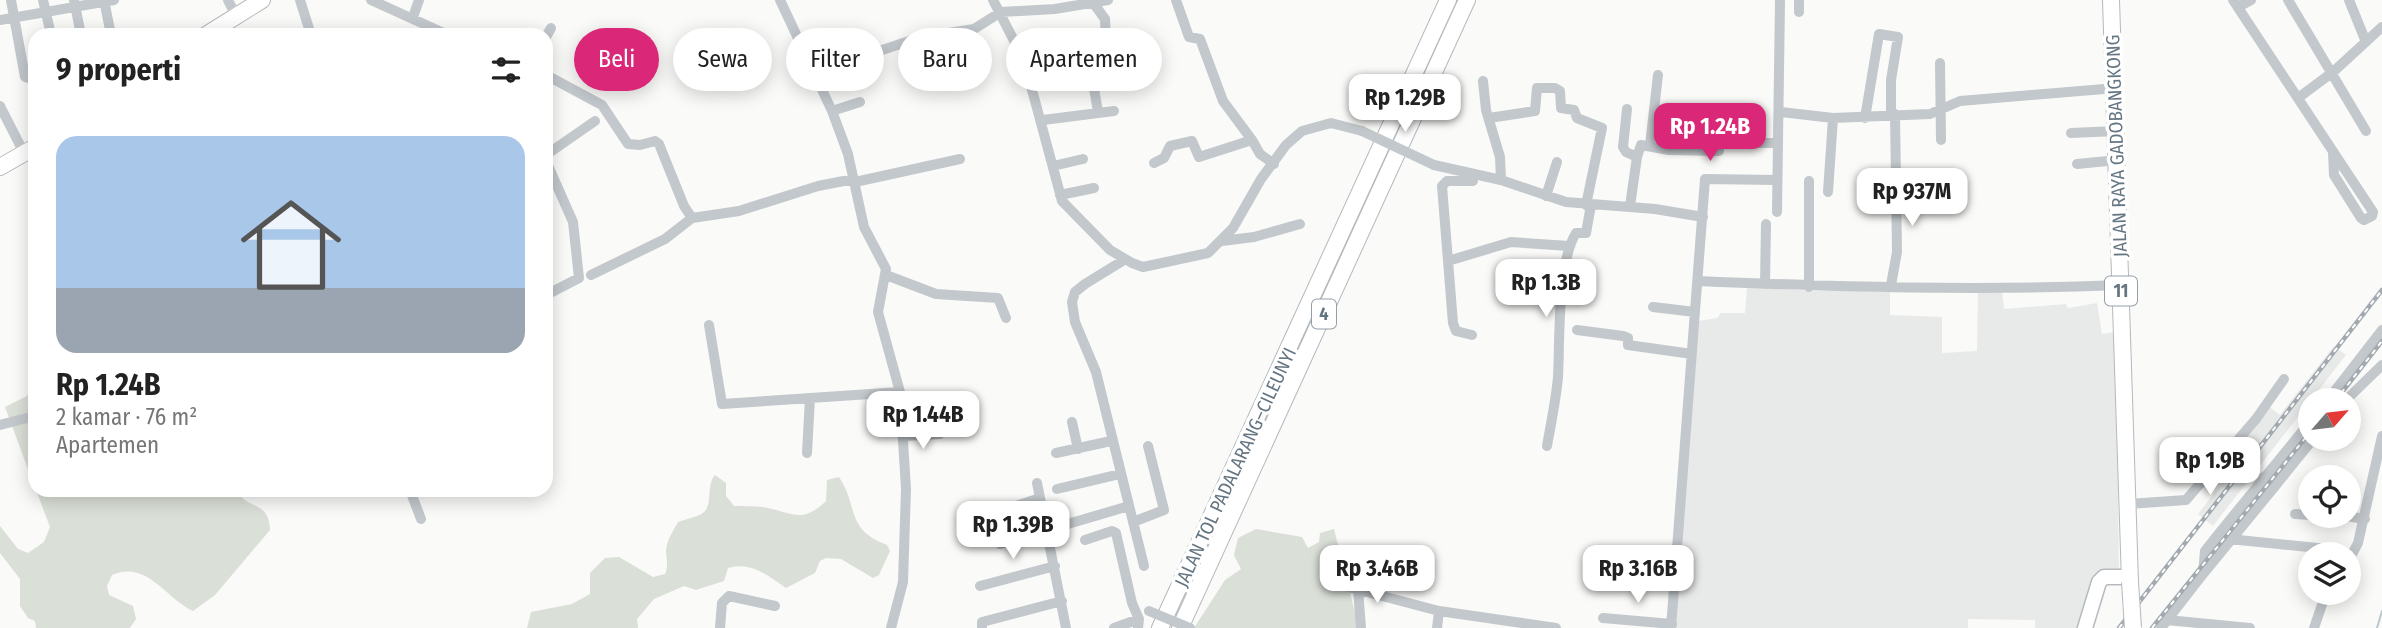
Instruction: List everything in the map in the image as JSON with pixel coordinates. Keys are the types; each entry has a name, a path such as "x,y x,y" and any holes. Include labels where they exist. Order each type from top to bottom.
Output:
{"highway":[{"path":"217,28 262,0"},
{"name":"JALAN TOL PADALARANG–CILEUNYI","path":"1160,628 1448,0"},
{"name":"JALAN TOL PADALARANG–CILEUNYI","path":"1180,628 1467,0"},
{"name":"JALAN RAYA GADOBANGKONG","path":"2111,0 2133,628"},
{"path":"0,167 26,152"}],"main road":[{"path":"2085,628 2099,582 2104,577 2130,580"}],"street":[{"path":"11,0 25,77 28,78"},
{"path":"228,0 236,16"},
{"path":"300,0 310,28"},
{"path":"371,0 434,28"},
{"path":"413,17 419,0"},
{"path":"780,0 793,28"},
{"path":"993,0 1010,28"},
{"path":"884,49 918,38 925,43 943,34 974,29 1001,12 1094,4 1108,0"},
{"path":"1177,0 1188,35 1190,38 1200,39 1223,102 1252,140 1255,148 1269,161"},
{"path":"1777,212 1781,112 1780,0"},
{"path":"1799,0 1799,12"},
{"path":"2250,0 2234,2 2373,212 2372,216 2364,220 2354,208 2334,175 2333,153"},
{"path":"2288,0 2366,131"},
{"path":"2349,0 2366,42"},
{"path":"0,20 14,18 44,6 108,1 110,28"},
{"path":"75,3 80,28"},
{"path":"1094,4 1105,19 1106,28"},
{"path":"44,6 49,28"},
{"path":"2298,98 2333,72 2382,27"},
{"path":"1866,117 1879,34 1898,37 1891,80 1898,252 1891,285"},
{"path":"1940,63 1941,140"},
{"path":"1650,145 1658,75"},
{"path":"553,79 602,105 628,144 640,145 655,141 659,144 684,206 692,218"},
{"path":"1483,81 1489,118 1500,157 1501,180"},
{"path":"1489,118 1535,111 1537,88 1555,88 1560,91 1561,108 1574,110 1577,118 1602,128 1588,205 1586,233 1576,233 1569,246 1563,286 1556,387 1546,446"},
{"path":"1781,112 1833,118 1930,114 1959,101 2116,88"},
{"path":"823,91 855,180 864,227 885,263 886,275 878,298 878,312 900,392 906,489 903,582 891,628"},
{"path":"1034,91 1060,195 1066,208 1124,260 1143,267 1208,253 1222,240 1269,161 1292,139 1317,125 1331,123 1362,131 1434,166 1501,180 1546,196 1588,205 1630,206 1703,217"},
{"path":"1095,91 1098,111"},
{"path":"832,111 860,102"},
{"path":"0,106 26,152"},
{"path":"1627,109 1623,147 1626,152 1637,157"},
{"path":"1043,120 1114,111"},
{"path":"0,112 26,152"},
{"path":"1828,192 1833,118"},
{"path":"553,150 595,121"},
{"path":"2071,134 2117,131"},
{"path":"1154,163 1164,158 1168,148 1192,141 1199,157 1252,140"},
{"path":"1731,142 1778,143"},
{"path":"1630,206 1641,145 1670,150 1719,151"},
{"path":"591,275 665,239 692,218 739,211 818,186 960,159"},
{"path":"1053,166 1083,159"},
{"path":"2077,164 2118,160"},
{"path":"1546,196 1557,162"},
{"path":"553,177 573,222 579,278 573,284 553,292"},
{"path":"1472,335 1454,328 1442,186 1447,181 1469,182 1477,177"},
{"path":"1603,618 1672,626 1706,178 1777,180"},
{"path":"1809,181 1809,287"},
{"path":"1060,195 1094,188"},
{"path":"1222,240 1254,237 1300,224"},
{"path":"1765,284 1766,224"},
{"path":"1448,261 1511,242 1569,246"},
{"path":"1124,260 1085,284 1073,296 1076,322 1096,372 1144,566"},
{"path":"886,275 936,294 998,298 1006,318"},
{"path":"1698,281 1809,287 1891,285 2031,288 2121,285"},
{"path":"1653,307 1695,312"},
{"path":"709,325 722,403 900,392"},
{"path":"1577,330 1623,335 1628,338 1628,345 1638,349 1692,354"},
{"path":"2337,388 2382,330"},
{"path":"2358,388 2382,365"},
{"path":"2128,504 2186,500 2256,419 2284,379"},
{"path":"807,453 810,398"},
{"path":"0,425 28,418"},
{"path":"1072,422 1078,449"},
{"path":"903,436 940,434"},
{"path":"2203,574 2205,551 2298,436"},
{"path":"2356,542 2365,519 2382,436"},
{"path":"1056,453 1111,441"},
{"path":"1133,522 1164,510 1148,446"},
{"path":"2164,624 2303,452"},
{"path":"1057,489 1120,474"},
{"path":"2264,477 2276,485"},
{"path":"1037,483 1066,628"},
{"path":"413,497 421,519"},
{"path":"1004,510 1040,498"},
{"path":"1000,544 1129,506"},
{"path":"2361,518 2365,519"},
{"path":"1085,540 1112,531 1116,533 1132,603 1140,625"},
{"path":"2216,537 2298,547"},
{"path":"980,586 1055,566"},
{"path":"1361,628 1353,588 1439,611 1519,625 1556,628"},
{"path":"720,628 722,603 729,596 775,606"},
{"path":"982,628 982,622 1062,601"},
{"path":"2314,628 2322,605"},
{"path":"1140,625 1149,611 1190,628"},
{"path":"1437,628 1439,611"},
{"path":"2164,624 2250,628"},
{"path":"1114,628 1140,625"}],"shaded area":[{"path":"1747,286 1810,291 1890,289 1890,315 1942,317 1942,353 1977,351 1978,290 2002,291 2004,309 2066,304 2068,308 2097,303 2102,334 2116,332 2119,573 2102,573 2082,628 2035,628 2035,620 1968,619 1968,628 1675,628 1699,321 1717,318 1721,313 1745,313"},
{"path":"2334,346 2346,355 2320,388 2301,388"},
{"path":"2298,392 2298,417 2213,526 2198,514 2232,470 2223,462 2267,405 2280,415"},
{"path":"28,394 28,469 5,407"},
{"path":"715,475 726,483 726,496 734,506 763,507 796,515 810,513 826,501 827,480 839,477 859,524 874,539 887,545 890,551 879,575 873,578 841,559 826,558 820,561 815,573 786,588 758,570 736,566 728,568 724,581 696,590 684,586 654,599 637,619 638,628 527,628 531,612 572,604 590,594 590,573 605,558 619,557 653,577 665,574 666,550 670,536 678,522 699,515 707,509"},
{"path":"39,497 242,497 266,514 270,530 215,595 193,611 145,576 124,572 112,575 107,586 109,595 133,606 136,619 130,628 36,628 35,621 28,618 20,606 20,579 0,553 0,526 18,549 28,553 44,542 50,527"},
{"path":"1256,529 1302,537 1308,548 1319,542 1320,533 1334,529 1359,628 1194,628 1225,580 1241,569 1234,555 1238,538"}],"waterway":[{"path":"2377,628 2382,611"}],"railway":[{"path":"2119,628 2382,290"},
{"path":"2345,388 2382,341"},
{"path":"2152,628 2298,447"}]}
